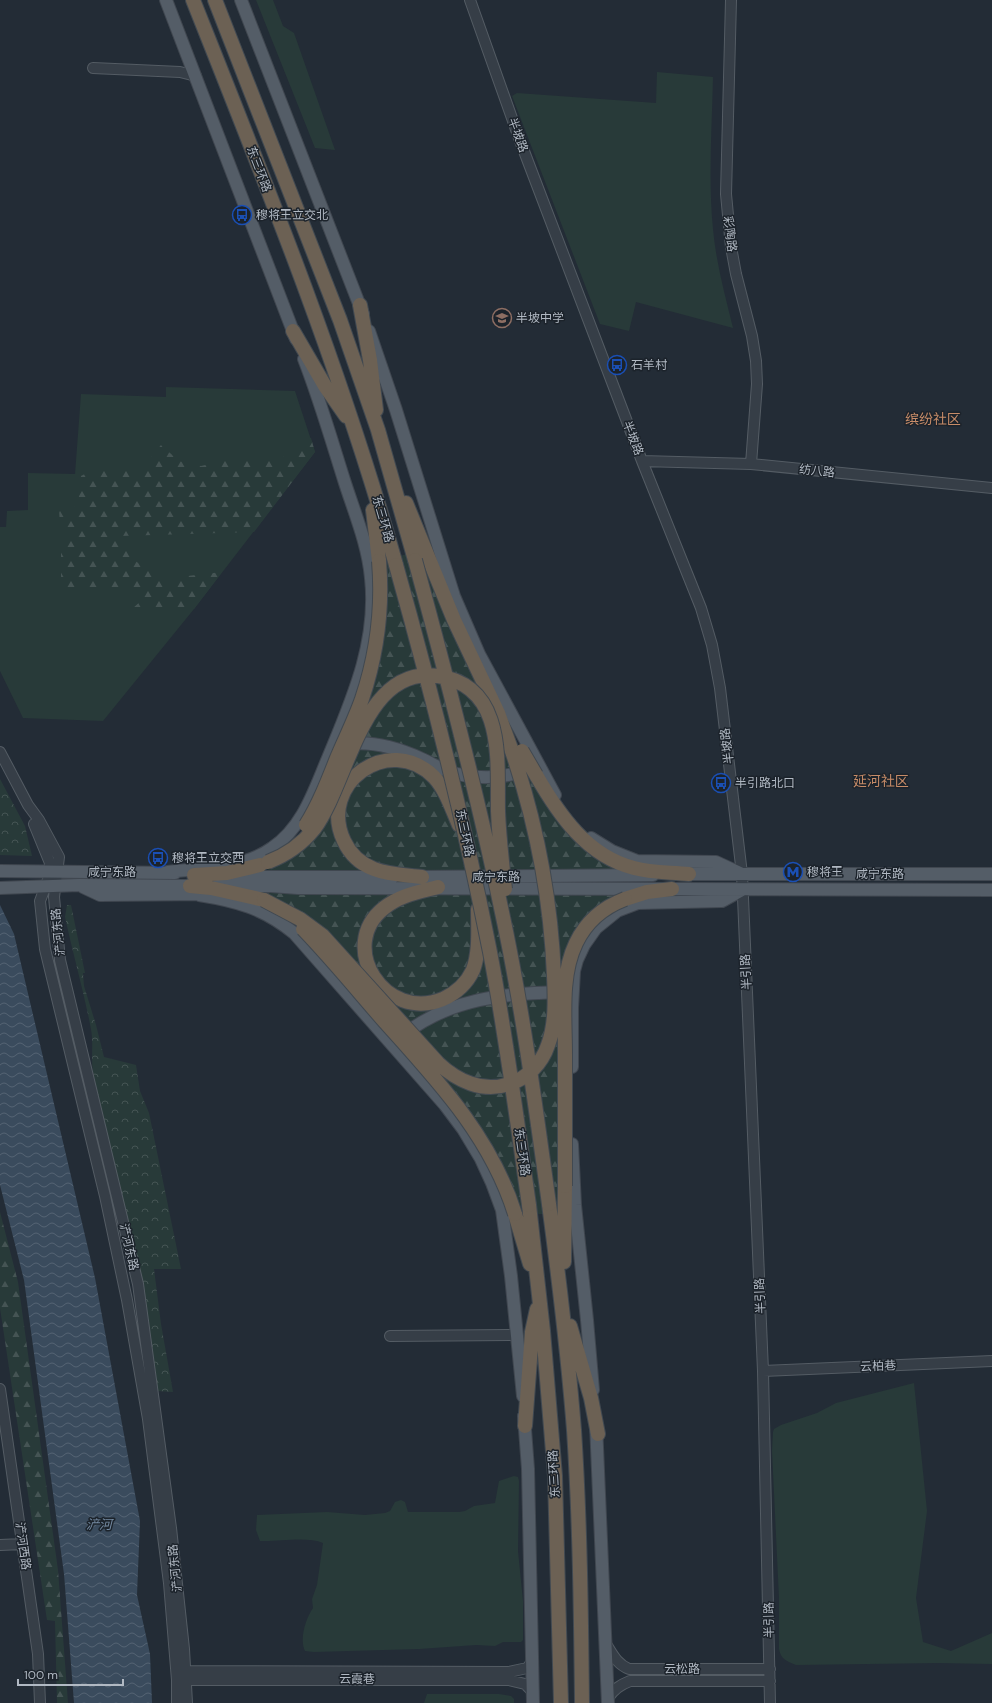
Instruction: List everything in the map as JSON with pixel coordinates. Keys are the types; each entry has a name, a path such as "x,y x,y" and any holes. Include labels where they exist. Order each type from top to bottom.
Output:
{"highway":[{"name":"东三环路","path":"193,0 324,336 366,464 396,564 427,677 455,787 479,897 504,1039 529,1205 540,1293 555,1476 561,1703"},
{"name":"东三环路","path":"215,0 340,320 378,430 415,560 461,733 500,904 524,1028 563,1306 574,1431 582,1703"},
{"path":"360,305 370,360 378,430"},
{"path":"293,331 326,386 354,428"},
{"path":"194,885 257,898 300,919 324,936 433,1058 452,1075 469,1084 490,1087 507,1085 522,1079 538,1065 549,1043 554,1016 554,979 551,934 542,863 518,752 498,713 449,607 387,460"},
{"path":"264,864 276,857 294,841 312,816 358,708 369,676 378,629 380,583 379,561 366,464"},
{"path":"194,885 228,873 264,864 282,856 296,847 317,825 332,799 365,721 375,705 386,692 400,682 418,676 435,676 453,680 468,688 482,702 491,718 495,736 500,834 509,950"},
{"path":"518,752 537,769 549,797 570,827 589,846 602,854 634,868 689,874"},
{"path":"422,877 386,873 374,869 356,858 346,845 340,829 338,815 340,802 344,790 353,778 364,768 389,760 401,760 414,764 434,778 444,790 467,842"},
{"path":"438,888 400,898 381,910 373,921 366,940 367,959 372,975 384,990 402,1001 419,1003 435,1001 452,994 462,986 472,971 477,952 479,897"},
{"path":"598,1434 591,1398 578,1348 563,1306 565,1186 564,1004 568,965 576,941 586,927 606,909 625,899 647,892 672,889"},
{"path":"257,898 289,918 308,934 460,1109 494,1161 515,1214 540,1293 532,1332 525,1426"}],"main road":[{"path":"166,0 310,376 368,556 371,577 370,622 363,665 354,694 333,746 300,820 289,834 273,848 257,857 234,864 168,872"},
{"path":"241,0 360,305 394,403 454,596 476,647 537,769 568,814 590,837 612,851 642,862 716,862 742,874"},
{"path":"333,746 362,743 380,745 415,756 448,771 469,775 493,777 507,776 537,769"},
{"name":"咸宁东路","path":"0,871 168,872 194,885 256,877 633,876 689,874 992,874"},
{"name":"咸宁东路","path":"0,888 79,885 194,885 271,886 298,888 992,890"},
{"path":"194,885 228,900 249,906 267,914 287,927 303,943 445,1105 463,1129 481,1159 492,1183 502,1210 506,1230 525,1426 528,1469 533,1698"},
{"path":"236,893 272,892 298,888"},
{"path":"608,1701 598,1434 572,1168 573,992 576,965 584,945 596,928 617,912 632,905 644,902 722,901 742,889"},
{"path":"392,1045 425,1020 470,1001 514,994 573,992"}],"street":[{"name":"半坡路","path":"470,0 519,138 642,462 701,608 712,645 720,688 742,874 742,889"},
{"name":"彩陶路","path":"731,0 726,194 732,254 752,336 756,360 758,384 751,464"},
{"path":"93,68 180,72 196,76"},
{"name":"纺八路","path":"642,462 751,464 992,488"},
{"name":"浐河东路","path":"0,752 28,805 58,854 59,861 54,871 50,887 62,967 117,1190 138,1284 170,1521 181,1675 177,1703"},
{"name":"浐河东路","path":"50,887 41,896 39,907 45,949 107,1203 127,1300 148,1419 181,1675 187,1703"},
{"name":"半引路","path":"742,889 763,1371 770,1703"},
{"path":"390,1336 517,1335"},
{"name":"云柏巷","path":"763,1371 992,1361"},
{"name":"浐河西路","path":"0,1389 2,1417 23,1544 38,1654 40,1703"},
{"path":"0,1545 23,1544"},
{"name":"云松路","path":"606,1644 614,1658 621,1666 629,1669 770,1669"},
{"name":"云霞巷","path":"181,1675 509,1672 527,1668 532,1662"},
{"name":"云霞巷","path":"181,1675 509,1680 525,1684 533,1698"},
{"name":"云松路","path":"608,1701 612,1691 621,1684 630,1681 770,1681"}],"green space":[{"path":"256,0 273,0 283,26 294,33 335,150 315,148"},
{"path":"657,72 713,77 711,172 714,242 733,328 636,302 629,331 600,324 512,96 517,93 656,103"},
{"path":"166,387 295,391 315,452 194,609 103,721 23,718 0,671 0,527 6,527 7,511 28,510 28,473 75,474 81,394 166,397"},
{"path":"311,438 315,452 254,532 120,536 134,560 161,579 222,572 194,609 132,609 142,600 129,587 71,587 66,592 61,585 61,553 70,538 68,529 60,526 59,509 72,509 78,504 81,476 96,468 139,472 161,445 179,461 201,466 227,460 281,458 296,450 301,441"},
{"path":"420,550 459,642 548,802 624,870 626,895 578,933 562,1213 520,1215 303,914 281,901 258,892 260,873 281,864 295,855 366,710 375,682 385,623 387,560"},
{"path":"0,779 25,826 32,856 0,855"},
{"path":"67,905 71,905 85,973 83,973 84,986 104,1057 136,1065 140,1091 149,1113 181,1269 154,1269 161,1324 173,1392 157,1391 152,1351 138,1272 93,1071 91,1029 65,917"},
{"path":"0,1212 18,1282 58,1570 68,1703 57,1703 55,1621 47,1620 0,1308"},
{"path":"914,1383 927,1511 916,1598 923,1642 951,1651 992,1633 992,1664 792,1664 783,1657 779,1649 779,1598 772,1451 774,1429 781,1425 817,1413 836,1403"},
{"path":"514,1476 518,1477 519,1481 518,1551 523,1601 523,1640 521,1642 503,1642 495,1646 476,1645 419,1649 305,1651 303,1646 304,1629 313,1608 312,1599 317,1585 323,1543 309,1540 260,1541 256,1530 257,1515 327,1512 365,1515 385,1513 390,1511 395,1502 401,1500 405,1502 408,1512 459,1512 465,1511 474,1506 495,1503 499,1481"},
{"path":"427,1694 499,1694 511,1696 514,1699 514,1703 424,1703"}],"water":[{"name":"浐河","path":"0,905 14,934 95,1278 140,1521 137,1595 150,1654 152,1703 74,1703 64,1574 24,1280 0,1185"}],"place":[{"name":"穆将王立交北","path":"242,215"},
{"name":"半坡中学","path":"502,318"},
{"name":"石羊村","path":"617,365"},
{"name":"半引路北口","path":"721,783"},
{"name":"穆将王立交西","path":"158,858"},
{"name":"穆将王","path":"793,872"}],"district":[{"name":"缤纷社区","path":"933,419"},
{"name":"延河社区","path":"881,781"}]}
